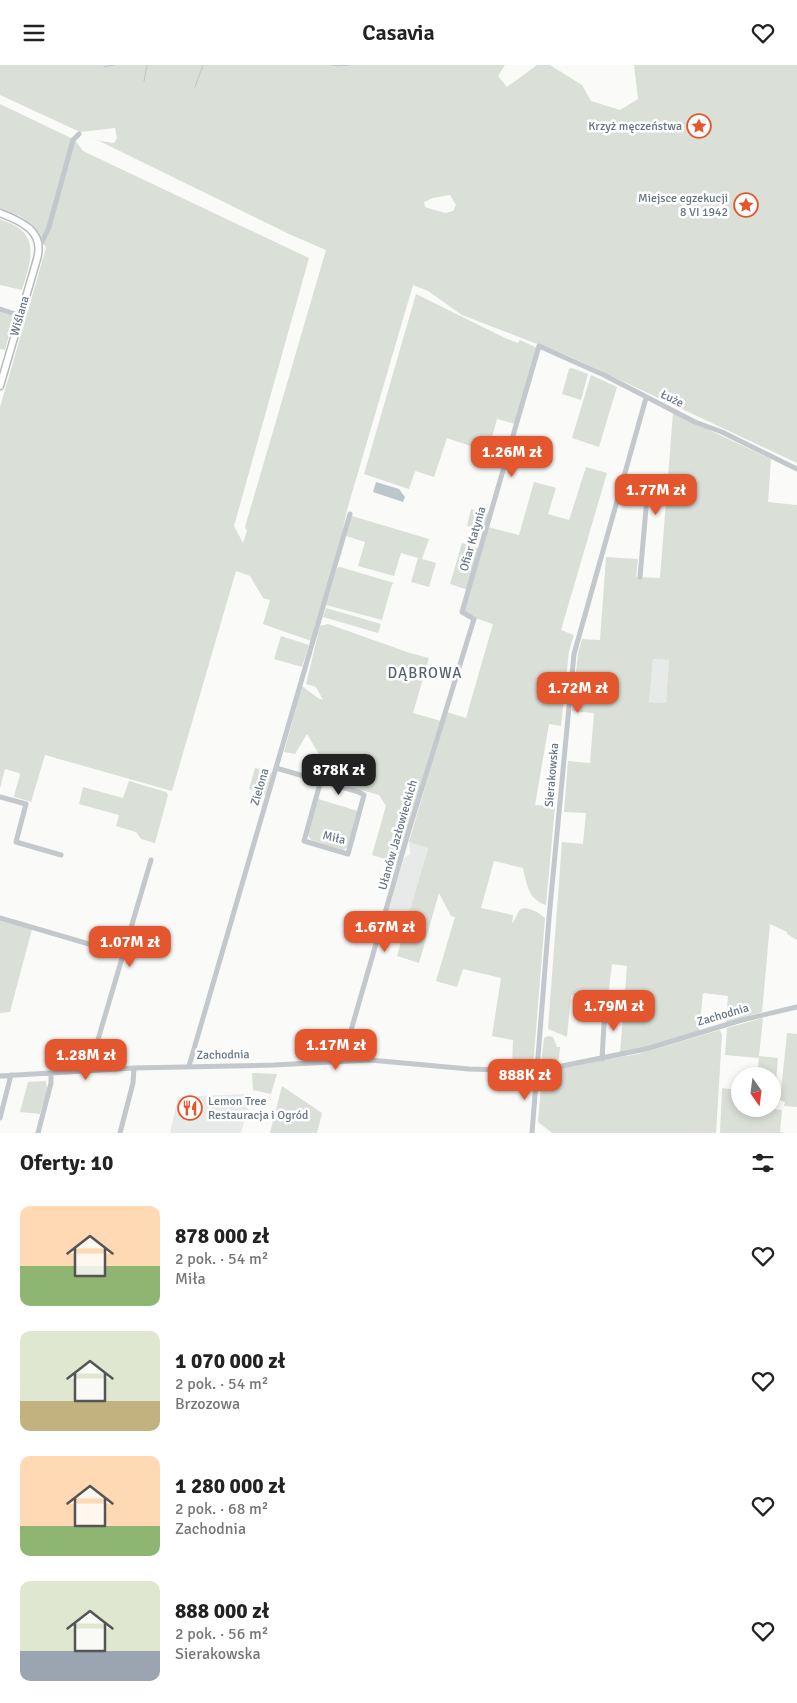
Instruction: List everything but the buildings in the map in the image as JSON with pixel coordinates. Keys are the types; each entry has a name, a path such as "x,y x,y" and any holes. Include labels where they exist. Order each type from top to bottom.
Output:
{"main road":[{"path":"0,213 27,225 34,233 39,246"},
{"name":"Wiślana","path":"0,386 39,253 39,246"}],"street":[{"path":"39,246 49,227 73,140 79,134"},
{"path":"0,309 21,316"},
{"name":"Łuże","path":"539,346 604,375 646,398 797,469"},
{"name":"Ofiar Katynia","path":"472,617 462,612 539,346"},
{"name":"Sierakowska","path":"532,1133 574,654 646,398"},
{"path":"621,486 641,491 647,497 640,577"},
{"name":"Zielona","path":"189,1066 350,513"},
{"name":"Ułanów Jazłowieckich","path":"344,1061 345,1051 409,830 474,619 472,617"},
{"name":"Miła","path":"276,768 320,780 364,795 348,853 304,841 320,780"},
{"path":"0,797 26,804 16,842 61,855"},
{"path":"88,1070 151,860"},
{"path":"0,918 123,954"},
{"path":"602,1059 604,1024 610,1012 611,1004"},
{"name":"Zachodnia","path":"0,1076 88,1070 274,1065 344,1061 384,1061 469,1069 537,1071 646,1049 742,1020 797,1007"},
{"path":"120,1133 133,1083 134,1068"},
{"path":"38,1133 51,1083 51,1073"},
{"path":"0,1118 11,1075"}],"shaded area":[{"path":"0,65 505,65 498,76 507,87 537,65 550,65 582,85 591,101 620,110 638,99 634,65 797,65 797,463 571,357 462,315 428,291 413,285 311,641 263,624 270,600 263,598 250,576 236,571 172,791 45,755 31,802 12,796 14,796 19,773 5,769 0,788 0,407 46,248 32,225 22,217 0,208 0,104 75,140 83,151 309,258 234,526 243,543 247,531 245,527 326,250 291,235 87,135 100,141 114,143 117,138 115,128 80,132 0,95","holes":["450,195 456,205 453,211 445,213 425,207 424,202 433,198"]},
{"path":"0,219 19,228 29,243 31,251 29,267 22,290 0,285"},
{"path":"416,294 505,338 518,343 520,340 537,348 515,424 497,419 488,452 447,438 434,477 415,471 409,489 364,474"},
{"path":"0,312 14,316 5,350 0,349"},
{"path":"572,368 588,374 581,400 562,394 569,369"},
{"path":"591,375 617,387 599,447 572,438"},
{"path":"673,413 771,459 768,502 797,505 797,940 787,934 787,932 770,924 762,1012 726,1022 728,996 703,993 699,1032 646,1048 620,1053 627,966 612,964 608,998 571,995 567,1037 548,1029 562,842 583,844 586,813 564,812 568,761 590,763 594,713 572,711 578,653 582,639 600,640 606,557 638,559 636,577 660,578","holes":["653,659 669,660 666,703 649,702"]},
{"path":"586,467 607,473 561,630 574,635 569,651 561,726 549,724 535,805 555,806 546,905 535,899 529,891 523,868 494,861 481,908 513,915 512,924 520,910 524,908 534,911 545,918 533,1067 512,1067 513,1040 492,1036 501,978 463,969 457,987 436,981 455,917 451,916 439,893 419,963 397,956 428,848 409,842 447,712 466,718 493,624 465,614 464,611 488,527 519,535 534,482 556,488 548,514 569,520"},
{"path":"376,482 399,489 405,497 403,502 373,492"},
{"path":"471,509 490,514 485,531 467,526"},
{"path":"352,516 429,539 422,559 436,563 429,587 411,582 418,558 401,553 394,576 358,566 365,542 346,536"},
{"path":"462,543 480,549 468,590 450,584"},
{"path":"340,567 394,583 392,584 382,620 326,605 337,568"},
{"path":"326,608 381,624 378,633 323,617"},
{"path":"328,624 429,658 413,713 441,721 398,863 372,855 386,806 379,795 336,783 307,734 295,754 284,752 302,686 323,700 316,687 306,684 320,626"},
{"path":"281,636 309,645 302,667 274,659"},
{"path":"653,659 669,660 666,703 649,702"},
{"path":"255,768 272,773 265,795 249,789"},
{"path":"129,781 166,792 168,795 155,843 141,839 136,832 116,826 119,815 79,804 83,787 123,798"},
{"path":"318,799 358,811 348,847 343,850 311,840 308,835"},
{"path":"409,842 428,847 408,920 387,914 404,858 410,854"},
{"path":"0,919 32,929 10,1012 0,1013"},
{"path":"763,1018 759,1056 778,1058 777,1067 758,1067 759,1058 725,1055 727,1028"},
{"path":"720,1030 722,1035 716,1133 552,1133 538,1122 542,1074 551,1071 551,1069 638,1054"},
{"path":"787,1033 797,1034 797,1107 784,1106 785,1102 781,1100"},
{"path":"548,1036 553,1037 557,1047 560,1047 559,1059 554,1064 543,1066 541,1064 544,1038"},
{"path":"252,1073 277,1074 271,1094 253,1090"},
{"path":"46,1081 47,1089 40,1114 20,1112 28,1082"},
{"path":"282,1086 322,1113 317,1133 270,1133"},
{"path":"722,1088 731,1089 731,1117 781,1117 782,1110 780,1132 786,1133 720,1133"},
{"path":"244,1094 248,1096 250,1101 241,1133 170,1133 178,1097"}],"waterway":[{"path":"104,67 114,65"},
{"path":"144,81 147,65"},
{"path":"195,87 203,65"},
{"path":"332,65 349,65"}],"place":[{"name":"Krzyż męczeństwa","path":"699,126"},
{"name":"Miejsce egzekucji 8 VI 1942","path":"746,205"},
{"name":"Lemon Tree Restauracja i Ogród","path":"190,1108"}],"district":[{"name":"DĄBROWA","path":"425,673"}]}
